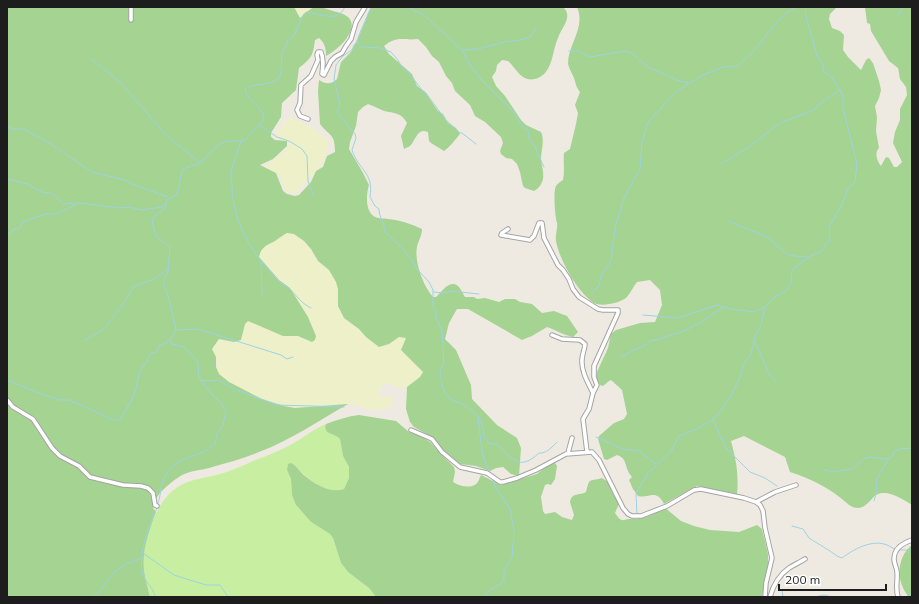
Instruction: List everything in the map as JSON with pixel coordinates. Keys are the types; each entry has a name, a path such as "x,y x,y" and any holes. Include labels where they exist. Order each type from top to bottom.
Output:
{"street":[{"path":"131,7 131,20"},
{"path":"308,119 300,116 297,110 300,103 301,85 311,76 318,60 318,52 321,52 323,56 322,74 324,75 331,61 342,53 349,42 356,22 365,7"},
{"path":"508,229 501,235 530,240 534,236 539,223 542,223 544,238 558,265 563,270 579,297 598,309 618,310 594,366 594,377 598,386 593,393 589,409 583,419 586,452"},
{"path":"552,335 562,339 580,340 584,343 585,346 582,354 582,366 587,382 593,393"},
{"path":"7,400 13,407 33,419 52,448 60,456 79,466 90,477 123,485 142,486 148,488 153,493 155,505 157,506"},
{"path":"411,430 432,439 442,452 460,467 487,473 500,482 517,478 536,470 568,453 592,452 596,456 623,508 632,516 637,517 650,514 694,490 701,489 756,502 760,505 763,511 765,528 772,558 766,583 765,597"},
{"path":"568,453 572,438"},
{"path":"756,502 775,492 796,485"},
{"path":"898,597 896,590 897,573 894,556 896,550 903,543 912,540"},
{"path":"770,597 773,587 782,575 789,568 806,559"}],"green space":[{"path":"7,7 294,7 300,18 311,9 321,7 348,17 352,27 350,33 341,45 331,53 326,56 323,42 319,38 315,40 311,56 307,62 299,68 296,90 282,103 281,117 271,133 271,137 275,140 287,141 287,146 273,159 260,165 276,173 283,191 287,194 295,196 299,195 311,182 316,171 323,167 327,156 335,152 333,138 320,124 318,91 319,80 328,83 337,79 341,62 351,52 371,7 563,7 567,13 566,21 556,43 549,68 541,77 535,79 526,78 519,74 508,61 502,60 497,65 496,71 492,77 496,86 505,96 521,120 526,125 541,132 543,142 541,160 543,177 541,184 534,191 523,186 517,164 512,159 506,158 501,154 500,151 503,143 501,137 485,122 475,116 470,105 455,91 452,83 446,76 439,62 418,39 397,39 384,46 389,54 412,74 417,86 425,92 438,111 443,114 448,123 456,128 460,134 444,151 429,141 428,132 421,131 410,146 404,149 401,136 407,123 403,117 368,104 358,112 356,126 349,149 369,185 367,202 369,211 372,215 378,218 405,222 422,229 416,253 418,266 426,287 433,297 436,297 449,285 455,284 459,287 465,297 474,297 477,299 485,298 499,302 505,299 515,299 520,302 532,304 542,313 554,311 567,316 578,332 573,337 547,327 522,340 468,309 457,309 449,323 445,339 456,350 471,385 472,399 497,425 517,438 521,448 519,476 511,474 503,467 490,471 476,466 460,464 441,448 434,438 414,427 410,422 406,409 407,387 420,377 423,372 401,350 406,338 399,337 389,344 379,347 344,318 338,306 338,289 336,282 329,270 318,261 304,241 294,234 287,233 265,247 261,251 259,257 279,280 290,288 308,317 316,336 315,340 312,342 298,336 283,336 248,321 245,324 241,340 234,342 219,339 212,349 216,357 216,367 219,374 229,382 262,399 284,406 295,408 348,404 271,447 241,459 182,475 164,489 154,503 153,508 156,512 145,547 144,573 150,597 7,597"},
{"path":"294,7 315,7 300,18"},
{"path":"577,7 837,7 830,14 829,19 832,28 840,31 844,35 843,50 861,70 866,60 869,58 873,63 879,81 881,90 875,106 877,117 876,131 879,148 876,155 877,159 881,166 886,157 889,158 894,167 897,167 902,162 893,143 895,132 900,120 900,109 907,95 906,87 900,79 898,68 889,61 871,31 870,24 867,23 865,7 912,7 912,505 897,496 880,493 862,507 853,507 823,486 790,472 785,457 744,436 731,441 737,467 737,494 697,486 664,504 658,496 655,495 642,497 638,496 629,480 632,477 628,472 622,458 617,455 607,460 604,459 598,439 599,436 614,423 624,419 627,414 622,390 611,380 603,386 600,385 597,379 597,372 608,348 611,334 616,330 640,323 655,322 662,305 660,290 650,280 637,282 629,295 619,301 601,305 594,303 582,292 570,275 558,248 556,239 557,225 555,189 557,184 563,180 564,153 570,149 578,113 575,105 580,92 568,64 578,29 579,15"},
{"path":"289,117 312,128 329,141 325,157 321,165 301,188 293,194 285,189 280,175 265,167 288,148 289,142 274,135"},
{"path":"287,233 294,234 304,241 318,261 329,270 338,289 337,299 350,323 359,329 376,345 387,346 399,337 406,338 403,353 423,372 420,377 407,387 399,388 386,383 383,384 377,397 393,397 393,403 388,408 378,410 365,409 359,405 348,404 318,405 304,408 284,406 262,399 229,382 217,371 217,362 212,349 216,342 219,339 234,342 243,336 245,324 249,321 283,336 298,336 308,341 316,332 308,317 283,283 259,257 265,245"},
{"path":"359,415 396,421 409,432 430,442 454,467 455,472 453,482 461,486 474,486 478,482 481,475 501,485 537,474 550,464 555,463 557,466 555,479 551,485 545,485 541,497 543,511 545,514 555,512 562,517 572,520 574,515 570,502 572,497 574,495 586,492 590,481 602,478 608,482 619,504 615,513 621,520 644,517 664,507 681,521 710,530 739,532 757,525 762,529 768,554 768,564 762,597 376,597 369,588 348,572 341,563 333,538 330,534 311,522 296,505 292,495 291,479 287,470 288,464 291,463 305,476 318,485 333,490 344,489 349,478 349,467 343,456 340,439 327,432 325,427 326,424 334,421"},
{"path":"326,424 325,427 327,432 339,437 343,456 349,467 349,478 344,489 330,490 323,488 310,480 294,465 287,470 291,479 292,495 296,505 311,522 330,534 333,538 341,563 348,572 369,588 376,597 150,597 144,570 145,547 152,522 164,500 172,491 185,483 235,469 278,451"},
{"path":"912,545 912,597 909,597 902,585 900,570 903,556"}],"waterway":[{"path":"157,505 166,473 175,464 205,451 215,444 217,434 223,425 226,412 221,403 209,391 199,377 197,361 184,347 172,344 170,341 176,329 168,295 163,283 168,271 170,248 156,236 152,222 153,218 165,208 167,200 176,195 183,169 200,163 216,147 224,142 245,140 262,122 263,117 260,109 249,98 245,89 274,82 280,76 283,51 287,42 294,35 303,15 306,12 333,16 338,15 345,7"},
{"path":"371,7 357,42 352,50 343,56 336,65 334,79 340,104 337,112 355,134 356,138 352,150 368,177 371,189 370,197 375,206 379,209 385,232 403,249 416,268 429,282 433,290 433,306 436,311 436,318 442,330 444,364 440,370 444,391 448,397 473,411 479,417 484,435 488,442 497,444 516,461 526,462 539,453 551,448 557,442"},
{"path":"408,7 425,16 462,50 470,65 479,77 511,109 523,127 528,130 529,139 535,147 544,167"},
{"path":"592,292 599,286 601,276 611,261 618,217 624,198 640,169 642,142 648,122 677,91 703,75 723,67 738,66 754,50 779,20 796,7"},
{"path":"637,515 636,493 648,473 672,450 679,436 697,429 716,417 731,396 744,364 751,354 755,337 761,325 765,307 776,296 786,291 791,283 792,270 810,256 820,252 830,239 829,227 843,203 847,190 855,182 857,164 843,108 843,96 832,77 823,71 823,65 817,56 805,12 806,7"},
{"path":"898,15 903,7"},
{"path":"463,50 478,49 505,42 521,40 530,37 536,29"},
{"path":"357,42 361,47 380,48 391,52 401,66 426,93 445,119 460,133 476,144"},
{"path":"569,51 578,51 590,57 625,51 633,54 648,67 677,80 688,83"},
{"path":"91,59 119,81 166,135 200,163"},
{"path":"721,164 749,147 780,123 814,110 822,102 840,90"},
{"path":"259,125 277,137 289,141 302,149 307,156 308,181 313,195"},
{"path":"7,127 13,129 24,129 51,144 92,172 125,180 168,197"},
{"path":"241,141 231,173 233,199 240,226 246,239 271,273 281,283 289,288 302,302 311,308"},
{"path":"7,179 27,184 44,193 50,192 64,204 72,203 75,205"},
{"path":"7,236 13,230 20,228 23,222 45,214 57,214 78,203 121,208 130,207 142,210 162,207 165,203"},
{"path":"728,221 767,237 787,254 807,257"},
{"path":"261,262 262,294"},
{"path":"83,341 104,329 126,300 133,287 154,279 168,269"},
{"path":"434,292 443,293 450,291 479,294"},
{"path":"643,315 678,318 717,305 730,309 755,312 764,307"},
{"path":"619,358 647,344 651,340 656,340 681,332 700,323 722,308"},
{"path":"177,330 198,329 281,355 287,359 293,357"},
{"path":"7,380 44,395 60,400 69,400 114,420 120,420 132,399 139,374 150,354 156,352 159,346 169,341"},
{"path":"755,342 769,374 776,382"},
{"path":"202,381 218,380 234,389 277,405 344,407"},
{"path":"478,418 483,454 487,468 491,474"},
{"path":"713,420 726,448 750,472 765,478 777,486"},
{"path":"596,437 622,449 639,451 656,464"},
{"path":"823,471 827,470 832,472 852,469 868,457 888,459 899,449 912,448"},
{"path":"874,501 877,490 876,480 888,460"},
{"path":"484,597 491,589 501,584 504,579 504,569 512,558 514,530 510,509 495,486 493,479"},
{"path":"155,597 143,575 142,558 145,541 157,508"},
{"path":"792,526 803,529 809,538 842,558 852,551 869,544 881,543 895,549"},
{"path":"898,550 912,550"},
{"path":"144,554 174,575 206,585 220,585 228,597"},
{"path":"93,597 117,570 135,560 143,558"},
{"path":"782,590 783,597"},
{"path":"906,597 912,592"},
{"path":"815,597 824,595 832,597"}]}
